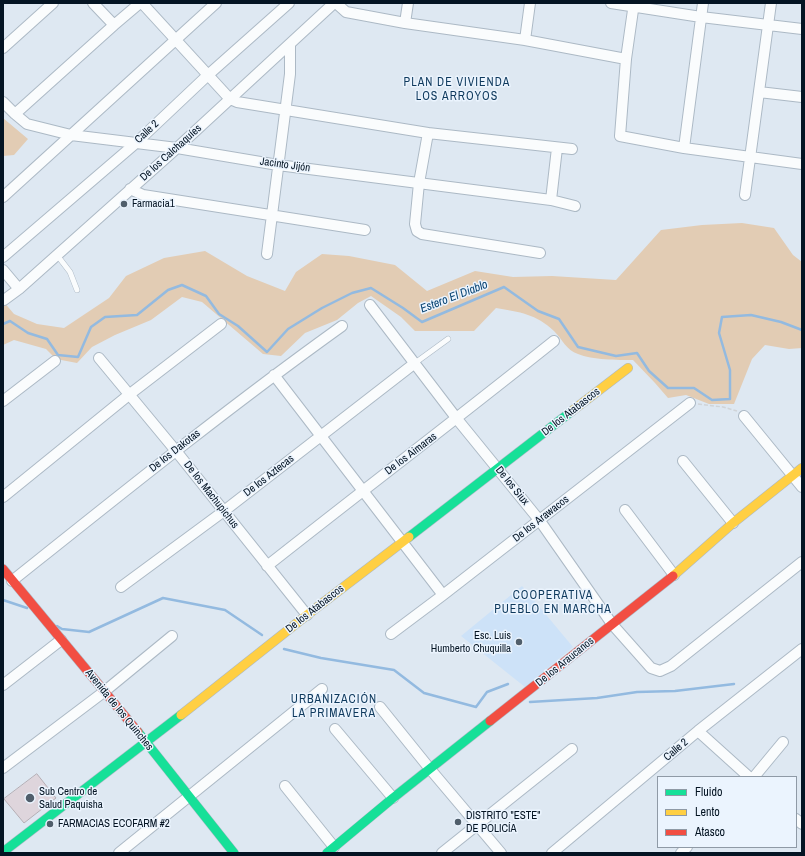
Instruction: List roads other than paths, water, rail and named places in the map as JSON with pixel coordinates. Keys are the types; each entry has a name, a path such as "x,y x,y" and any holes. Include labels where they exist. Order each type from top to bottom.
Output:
{"street":[{"path":"3,48 53,3"},
{"path":"93,3 114,25"},
{"path":"15,114 114,25 141,3 230,99 237,102 428,133 572,149"},
{"path":"3,197 216,3"},
{"name":"Calle 2","path":"3,257 136,143 208,75 289,3"},
{"path":"335,3 346,12 405,23 524,40 626,59"},
{"name":"De los Calchaquíes","path":"4,300 19,289 177,148 335,3"},
{"path":"405,23 408,3"},
{"path":"524,40 530,3"},
{"path":"611,3 633,5 701,17 802,29"},
{"path":"684,148 702,3"},
{"path":"745,195 771,3"},
{"path":"633,5 626,59 620,136 684,148 802,164"},
{"path":"267,254 290,74 290,44"},
{"path":"759,92 802,97"},
{"name":"Jacinto Jijón","path":"3,102 27,124 71,135 177,148 278,165 551,200 575,206"},
{"path":"428,133 419,183 415,224 417,230 422,234 540,253"},
{"path":"551,200 557,148"},
{"path":"130,189 143,195 365,230"},
{"path":"3,270 19,289"},
{"name":"De los Siux","path":"370,305 458,419 540,521 612,624 651,668 660,670 671,666 802,562"},
{"path":"3,498 130,394 221,324"},
{"name":"De los Dakotas","path":"12,581 274,375 342,326"},
{"name":"De los Aimaras","path":"267,566 362,491 458,419 554,341"},
{"name":"De los Machupichus","path":"99,358 130,394 307,615"},
{"path":"3,401 55,361"},
{"name":"De los Aztecas","path":"121,587 224,511 415,363"},
{"name":"De los Atabascos","path":"3,852 146,743 401,542 628,368"},
{"path":"274,375 443,595"},
{"name":"De los Arawacos","path":"391,634 540,521 690,403"},
{"path":"744,416 802,487"},
{"path":"683,461 732,523"},
{"name":"De los Araucanos","path":"330,850 393,798 674,575 732,523 802,468"},
{"path":"625,510 674,575"},
{"name":"Avenida de los Quinches","path":"3,569 105,691 234,853"},
{"path":"3,768 105,691 172,636"},
{"path":"3,685 61,640"},
{"name":"Calle 2","path":"552,853 698,731 802,649"},
{"path":"119,853 322,689"},
{"path":"380,707 430,770 501,853"},
{"path":"335,729 393,798"},
{"path":"698,731 747,776"},
{"path":"755,776 782,742"},
{"path":"442,853 572,750"},
{"path":"285,786 330,850"}],"lane":[{"path":"57,255 70,272 77,290"},
{"path":"415,363 448,339"}],"waterway":[{"name":"Estero El Diablo","path":"3,324 10,321 28,333 47,339 58,355 78,357 91,327 105,317 137,315 168,290 182,285 206,296 219,314 238,326 267,352 288,329 322,308 352,293 371,288 422,322 504,287 538,311 559,319 578,347 616,356 637,353 649,371 668,388 694,388 712,400 730,399 730,370 719,333 722,317 751,315 781,322 802,330"},
{"path":"57,626 62,629 89,632 163,598 225,610 262,635"},
{"path":"3,600 27,608"},
{"path":"284,649 321,658 394,670 424,693 476,707 487,692 508,684"},
{"path":"530,702 597,698 637,692 675,691 734,684"}],"place":[{"name":"Farmacia1","path":"124,204"},
{"name":"Esc. Luis Humberto Chuquilla","path":"519,642"},
{"name":"Sub Centro de Salud Paquisha","path":"30,798"},
{"name":"DISTRITO \"ESTE\" DE POLICÍA","path":"458,822"},
{"name":"FARMACIAS ECOFARM #2","path":"50,824"}],"district":[{"name":"PLAN DE VIVIENDA LOS ARROYOS","path":"457,90"},
{"name":"COOPERATIVA PUEBLO EN MARCHA","path":"553,603"},
{"name":"URBANIZACIÓN LA PRIMAVERA","path":"334,707"}]}
